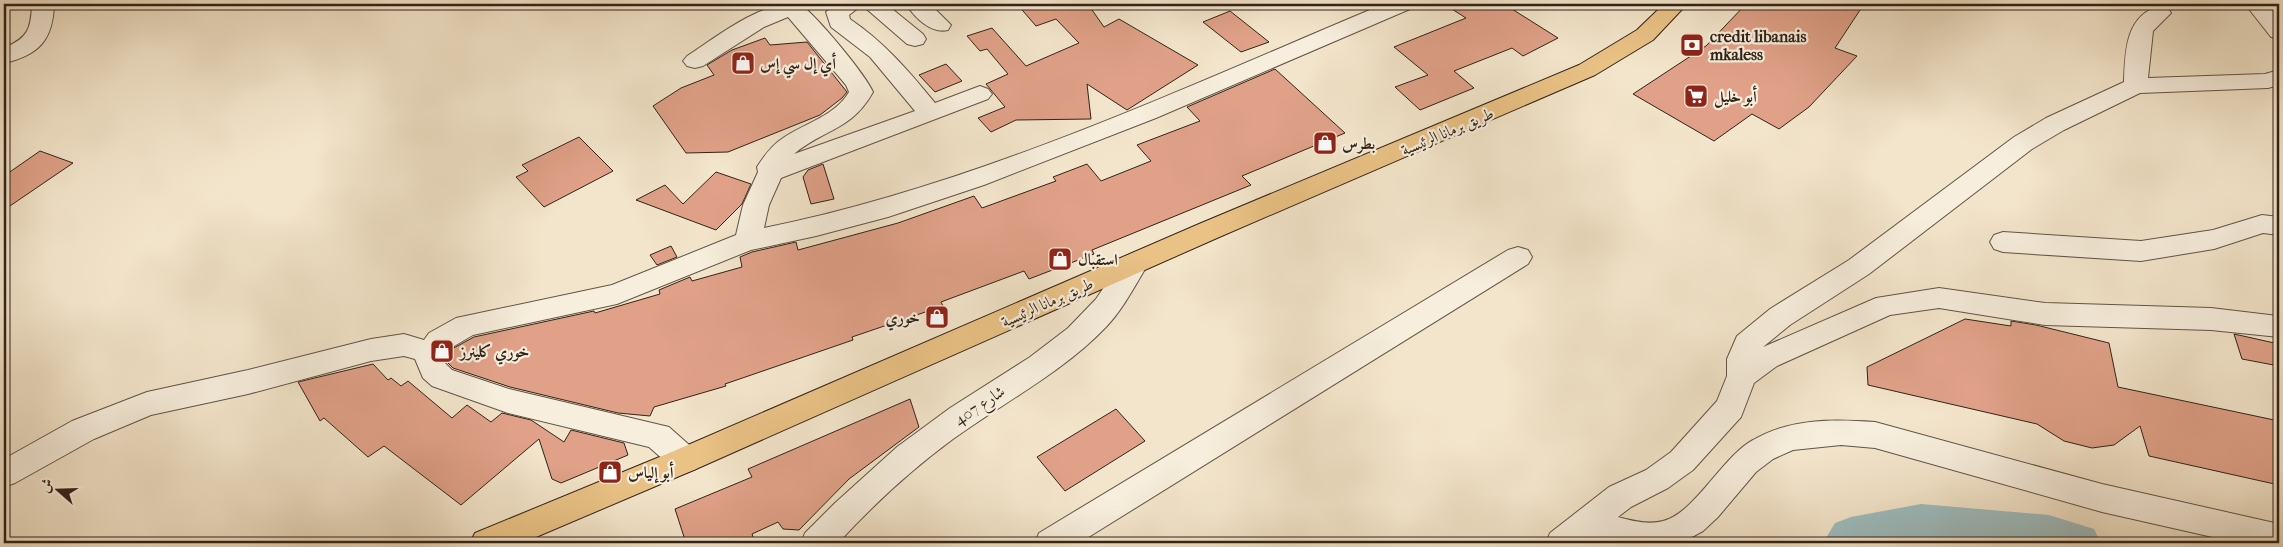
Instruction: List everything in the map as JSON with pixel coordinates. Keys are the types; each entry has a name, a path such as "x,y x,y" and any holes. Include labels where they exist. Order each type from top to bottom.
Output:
{"main road":[{"name":"طريق برمانا الرئيسية","path":"487,543 685,460 1134,264 1587,70 1645,35 1676,4"}],"street":[{"path":"852,4 837,12 838,22 854,31 892,64 930,114"},
{"path":"873,4 915,39"},
{"path":"917,4 940,25"},
{"path":"685,460 658,436 508,401 442,378 432,370 430,353 439,342 466,326 616,294 704,257 748,241 816,227 888,208 975,179 1147,112 1402,4"},
{"path":"2256,4 2279,32"},
{"path":"4,56 37,38 50,7"},
{"path":"695,61 759,29 788,10 796,12 857,83 861,92 857,102 846,112 794,142 779,154 770,167 771,172 756,204 748,241"},
{"path":"2136,86 2140,36 2143,27 2150,19 2160,13"},
{"path":"1562,543 1620,497 1657,478 1682,461 1726,414 1742,376 1742,359 1747,344 1780,317 1859,267 2023,143 2055,124 2136,86 2276,83"},
{"path":"771,172 980,94"},
{"path":"2003,242 2141,251 2214,239 2262,224 2279,226"},
{"path":"1051,543 1518,257"},
{"name":"شارع 407","path":"817,543 863,496 898,465 941,431 1078,336 1110,302 1134,264"},
{"path":"1742,376 1775,354 1886,305 1939,298 2046,314 2192,318 2278,327"},
{"path":"4,474 83,430 147,404 248,382 371,350 404,345 430,353"},
{"path":"1588,522 1616,532 1642,538 1672,534 1699,516 1748,460 1790,437 1826,432 1875,435 2102,498 2279,538"}],"building":[{"path":"1017,4 1092,4 1090,7 1104,27 1119,19 1198,65 1127,110 1087,84 1091,119 1016,120 991,132 978,118 1005,107 986,84 1008,74 987,49 980,51 967,36 992,28 1026,66 1079,43 1056,19 1036,26"},
{"path":"1444,4 1504,4 1558,38 1523,56 1512,48 1454,71 1474,88 1420,110 1395,87 1428,75 1394,47 1466,18"},
{"path":"1746,4 1864,4 1835,48 1857,56 1809,107 1779,129 1752,114 1714,141 1633,94 1706,46"},
{"path":"1230,11 1269,42 1241,52 1203,22"},
{"path":"765,38 770,45 807,42 847,92 820,115 728,152 686,153 653,106 681,88 714,75 707,65 732,50"},
{"path":"946,64 962,81 935,92 919,75"},
{"path":"1275,69 1345,133 1242,176 1251,185 1092,250 1094,254 1029,279 1024,271 941,302 943,306 852,337 853,340 725,384 726,386 654,407 650,416 618,413 510,387 453,368 446,361 450,350 474,337 594,311 595,313 660,294 659,290 690,277 692,281 742,267 740,257 752,252 796,242 798,250 898,223 974,196 982,208 1056,181 1053,177 1087,164 1101,181 1151,161 1137,145 1200,121 1187,107"},
{"path":"579,137 613,171 544,207 516,177 528,171 522,165"},
{"path":"40,151 73,163 4,210 4,176"},
{"path":"823,164 834,199 811,204 803,177 808,170"},
{"path":"716,172 751,184 742,204 716,230 636,200 665,185 683,204"},
{"path":"671,246 677,257 657,265 650,255"},
{"path":"1965,319 2011,326 2011,321 2036,325 2109,343 2118,387 2279,421 2279,485 2149,456 2140,426 2114,445 2092,448 2064,441 2037,424 1868,385 1867,367"},
{"path":"2234,334 2279,344 2279,366 2242,359"},
{"path":"373,364 388,380 391,378 401,386 408,381 452,418 467,405 491,422 502,413 531,420 564,442 571,430 624,443 628,455 561,483 552,479 539,439 461,505 384,446 368,457 324,418 320,421 298,382"},
{"path":"910,399 919,427 849,479 799,530 783,529 778,522 752,534 755,543 686,543 675,509 752,477 748,469"},
{"path":"1116,409 1145,441 1065,491 1037,457"}],"waterway":[{"path":"1846,543 1851,537 1921,523 2049,535 2078,543"}],"place":[{"name":"credit libanais mkaless","path":"1692,45"},
{"name":"أي إل سي إس","path":"743,63"},
{"name":"أبو خليل","path":"1696,96"},
{"name":"بطرس","path":"1325,143"},
{"name":"استقبال","path":"1060,259"},
{"name":"خوري","path":"937,317"},
{"name":"خوري كلينرز","path":"442,351"},
{"name":"أبو إلياس","path":"610,472"}]}
